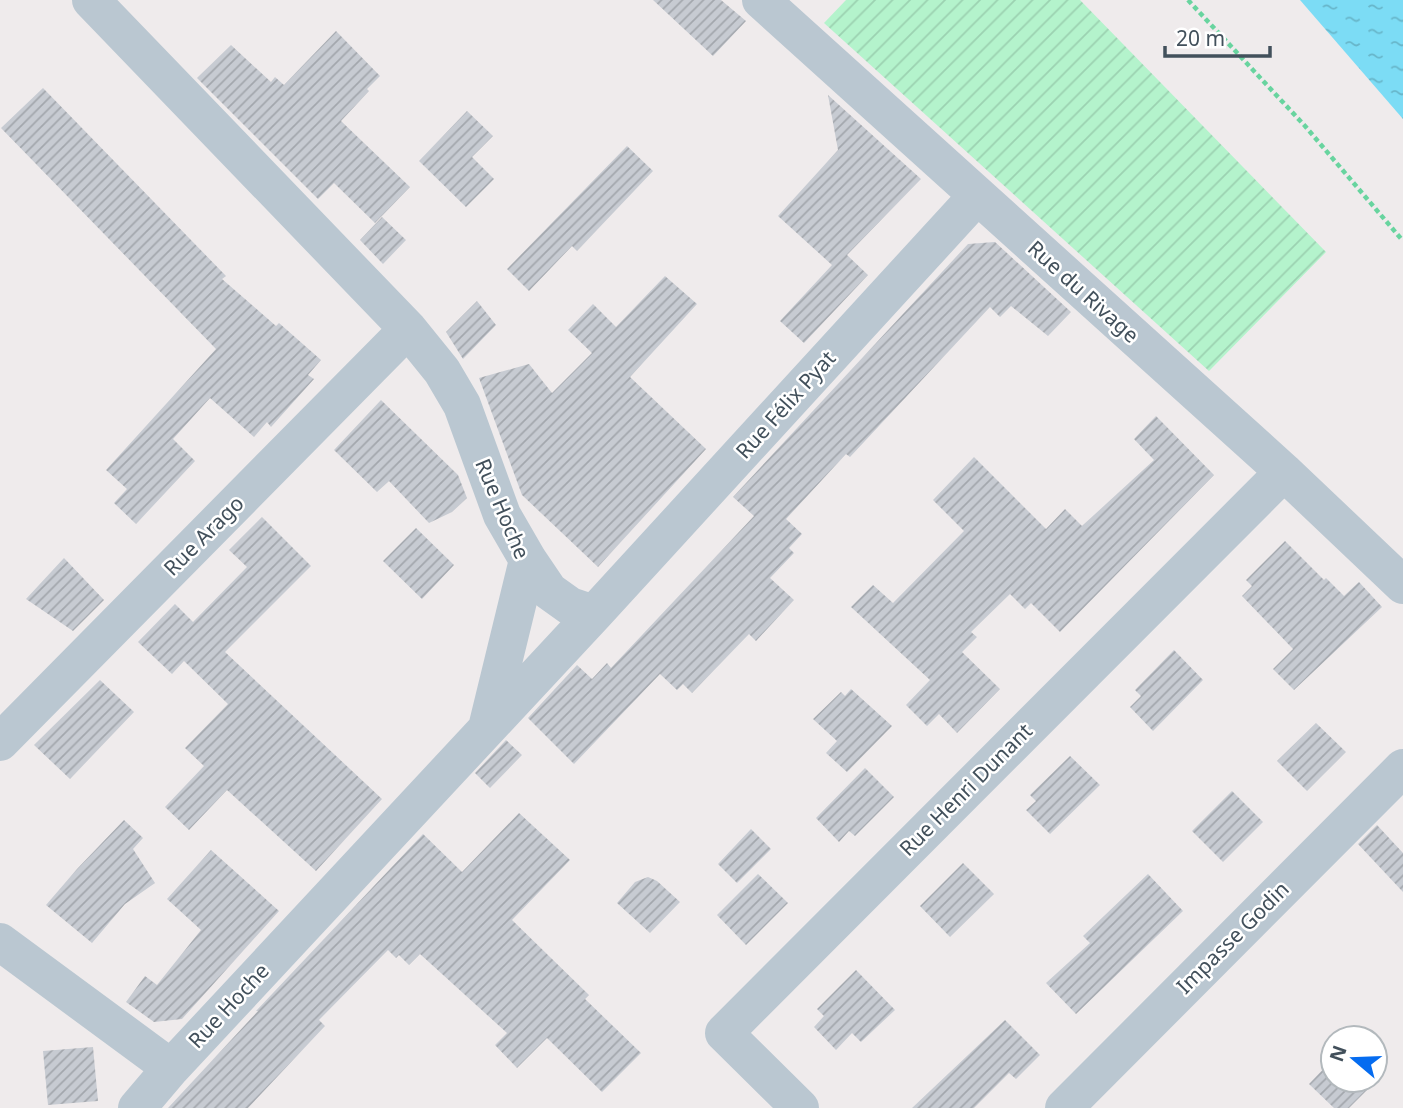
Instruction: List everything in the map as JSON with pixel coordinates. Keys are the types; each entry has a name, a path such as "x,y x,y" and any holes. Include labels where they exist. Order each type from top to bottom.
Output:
{"street":[{"name":"Rue Hoche","path":"91,0 408,329 442,371 462,405 502,515 528,560 486,729 136,1108"},
{"name":"Rue du Rivage","path":"761,0 1284,472 1403,586"},
{"name":"Rue Félix Pyat","path":"486,729 977,197"},
{"name":"Rue Arago","path":"0,742 408,329"},
{"name":"Rue Henri Dunant","path":"800,1108 724,1033 1284,472"},
{"path":"528,560 549,591 570,606 594,614"},
{"name":"Impasse Godin","path":"1063,1108 1403,768"},
{"path":"0,942 171,1068"}],"path":[{"path":"1188,0 1305,126 1403,241"}],"green space":[{"path":"846,0 1080,0 1326,252 1209,371 824,23"}],"water":[{"path":"1300,0 1403,0 1403,119"}],"building":[{"path":"653,0 721,0 746,21 713,56"},
{"path":"336,31 380,76 341,121 410,187 375,223 334,183 318,199 197,78 231,45 271,82 275,77 284,85"},
{"path":"43,88 226,276 222,279 276,326 279,323 321,360 308,375 314,379 271,427 267,422 254,437 210,398 173,439 195,461 136,524 114,503 127,489 106,470 216,349 1,128"},
{"path":"828,95 921,179 847,255 868,275 804,343 780,321 832,265 778,216 838,150"},
{"path":"467,111 493,136 472,157 494,179 466,207 419,161"},
{"path":"627,146 653,171 577,251 572,246 529,291 507,269"},
{"path":"382,217 406,240 383,264 360,240"},
{"path":"995,242 1071,312 1048,336 1011,306 1000,317 990,307 850,457 846,454 786,519 802,534 789,548 794,553 770,578 794,600 756,641 749,634 692,693 683,684 677,690 660,674 574,764 528,718 577,665 592,679 607,663 611,668 754,516 733,497 968,244"},
{"path":"665,276 697,304 630,377 706,449 598,567 522,495 479,378 529,364 552,393 592,353 568,330 593,304 616,327"},
{"path":"477,301 496,325 463,359 446,332"},
{"path":"381,400 458,475 467,498 452,512 429,523 389,481 377,492 334,450"},
{"path":"1156,416 1214,475 1060,632 1031,603 1025,609 1010,594 971,632 977,637 962,652 1000,689 957,733 939,714 927,726 906,705 930,680 851,607 873,585 893,603 964,531 933,500 974,457 1046,529 1065,509 1082,526 1154,460 1134,439"},
{"path":"262,517 311,566 225,652 382,799 316,871 227,790 189,830 165,807 204,766 185,748 228,704 184,661 172,674 138,642 175,604 193,622 247,567 229,550"},
{"path":"416,528 454,565 422,599 383,561"},
{"path":"1285,541 1344,596 1359,582 1382,607 1294,690 1273,669 1293,649 1242,596 1252,586 1246,580"},
{"path":"64,558 104,600 73,631 26,599"},
{"path":"1174,650 1203,680 1153,731 1130,707 1141,696 1135,690"},
{"path":"100,680 134,712 70,779 34,745"},
{"path":"851,689 892,726 847,772 826,753 837,741 813,719 841,692 845,696"},
{"path":"1316,723 1346,752 1307,791 1277,761"},
{"path":"506,740 522,755 490,788 475,773"},
{"path":"1070,756 1100,785 1050,834 1026,810 1036,801 1030,795"},
{"path":"865,768 894,797 855,836 849,831 839,842 816,818"},
{"path":"1232,791 1263,822 1223,862 1192,831"},
{"path":"519,813 570,860 512,920 589,995 585,999 641,1053 602,1092 547,1038 517,1068 495,1045 507,1033 420,954 409,965 399,955 396,958 388,950 319,1020 325,1026 248,1108 168,1108 423,834 462,872"},
{"path":"124,820 143,838 133,849 155,883 125,904 92,943 46,905"},
{"path":"1377,825 1403,853 1403,892 1358,844"},
{"path":"751,829 771,849 737,883 718,864"},
{"path":"211,850 279,911 182,1019 154,1022 126,1002 145,976 157,985 201,930 167,899"},
{"path":"963,863 994,894 950,937 920,906"},
{"path":"758,874 788,903 746,945 717,915"},
{"path":"1148,874 1183,911 1076,1014 1046,983 1090,943 1083,936"},
{"path":"648,877 657,881 680,902 650,933 617,903 635,882"},
{"path":"856,970 895,1010 861,1042 852,1033 836,1050 814,1027 824,1016 817,1009"},
{"path":"1005,1020 1040,1055 1016,1079 1009,1073 974,1108 912,1108"},
{"path":"93,1047 98,1101 48,1105 43,1051"},
{"path":"1319,1074 1319,1094 1309,1084"},
{"path":"1319,1094 1363,1094 1349,1108 1334,1108"}]}
